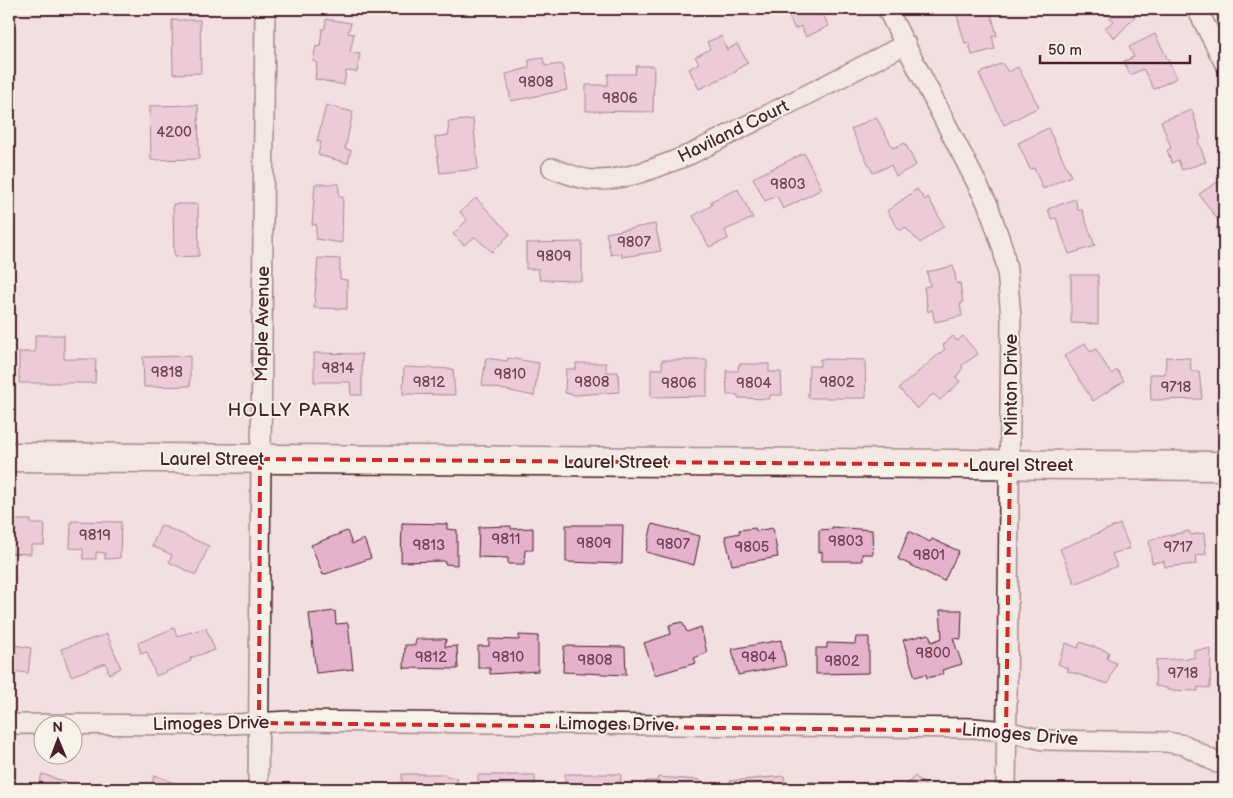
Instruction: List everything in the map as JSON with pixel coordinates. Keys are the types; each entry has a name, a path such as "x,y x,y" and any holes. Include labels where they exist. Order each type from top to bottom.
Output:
{"street":[{"name":"Maple Avenue","path":"258,789 265,9"},
{"name":"Minton Drive","path":"887,9 988,205 1003,249 1010,294 1006,789"},
{"path":"1197,9 1224,62"},
{"name":"Haviland Court","path":"552,168 592,180 611,179 667,164 691,154 906,44"},
{"name":"Laurel Street","path":"9,457 1224,466"},
{"name":"Limoges Drive","path":"9,724 259,723 288,721 944,728 1006,731 1043,740 1166,742 1185,746 1218,763"}],"highlighted area":[{"path":"260,459 1010,465 1006,731 259,723"}],"building":[{"path":"785,9 820,9 829,26 806,37 801,26 795,29"},
{"path":"955,9 990,9 997,36 992,36 995,49 972,55 969,43 965,43"},
{"path":"1101,9 1142,9 1115,38 1105,28 1114,21"},
{"path":"326,19 351,23 348,33 354,34 350,52 360,54 357,72 346,71 344,85 315,79 317,63 313,61 316,46 320,47 322,29 325,29"},
{"path":"172,20 200,20 201,73 173,74"},
{"path":"1155,34 1177,78 1154,89 1143,69 1130,75 1124,61 1134,57 1129,47"},
{"path":"721,36 727,50 737,44 748,63 737,69 737,71 699,89 689,69 699,63 695,57 710,49 707,42"},
{"path":"543,58 545,66 562,64 567,90 511,101 506,74 529,68 529,60"},
{"path":"1002,63 1008,72 1018,67 1039,107 1004,125 979,74"},
{"path":"636,66 654,66 653,112 586,111 586,85 608,85 608,74 635,74"},
{"path":"198,105 199,159 151,160 150,106"},
{"path":"326,105 353,112 345,149 351,150 348,163 318,155 321,142 317,141"},
{"path":"1192,110 1201,139 1198,141 1206,162 1182,170 1178,160 1172,163 1167,150 1171,148 1161,121"},
{"path":"876,117 893,148 905,143 916,165 896,176 891,165 873,173 851,129"},
{"path":"473,119 478,169 440,173 435,137 449,135 448,122"},
{"path":"1048,128 1071,176 1043,189 1034,168 1030,169 1018,143"},
{"path":"804,153 822,189 783,209 777,196 765,201 753,178"},
{"path":"1222,179 1224,182 1224,235 1222,237 1216,228 1220,223 1199,194"},
{"path":"315,184 339,184 339,197 343,197 342,243 316,239 316,224 312,225"},
{"path":"738,189 753,218 725,230 728,239 709,247 693,216 712,205 711,201"},
{"path":"917,189 925,200 928,197 944,226 920,243 905,227 900,231 887,211"},
{"path":"476,198 510,234 492,252 475,237 464,245 453,234 467,220 460,212"},
{"path":"1075,199 1078,210 1082,210 1095,246 1069,254 1056,218 1051,219 1048,209"},
{"path":"173,204 198,204 199,256 174,257"},
{"path":"655,224 661,251 622,257 621,253 611,255 606,233"},
{"path":"582,242 582,281 540,280 538,269 526,269 526,243"},
{"path":"318,258 340,259 340,279 347,280 347,309 314,308"},
{"path":"953,266 957,284 960,283 963,303 960,304 962,316 935,322 932,310 928,312 924,287 930,286 927,272"},
{"path":"1071,275 1098,275 1098,324 1071,323"},
{"path":"35,335 64,335 64,359 96,359 95,383 19,383 19,352 35,352"},
{"path":"953,336 957,341 963,336 978,354 961,366 963,368 956,377 960,382 940,400 933,394 917,409 899,388 945,349 943,345"},
{"path":"1085,343 1091,352 1096,349 1111,374 1117,370 1124,381 1093,401 1064,356"},
{"path":"314,353 362,354 362,395 351,395 350,382 314,382"},
{"path":"190,356 190,386 144,387 143,357"},
{"path":"1166,357 1190,358 1191,371 1199,371 1202,399 1151,400 1150,374 1165,374"},
{"path":"486,358 507,361 508,358 539,363 534,396 482,385"},
{"path":"820,359 865,360 866,398 808,398 809,366 820,366"},
{"path":"662,360 707,360 707,396 651,397 651,369 662,369"},
{"path":"576,363 606,363 606,372 618,372 619,392 575,395 565,393 566,369 576,369"},
{"path":"739,364 769,364 769,372 781,372 782,395 770,395 770,399 738,398 738,395 727,395 726,371 738,371"},
{"path":"404,367 453,369 455,395 403,394"},
{"path":"9,520 31,520 31,524 45,524 44,545 31,545 31,554 9,553"},
{"path":"71,521 121,522 120,558 105,559 105,553 96,552 96,559 83,559 83,549 70,548"},
{"path":"402,523 447,524 447,529 457,530 457,565 445,564 444,561 401,562"},
{"path":"652,524 700,536 694,565 646,552"},
{"path":"1120,524 1130,548 1112,554 1117,566 1075,584 1060,549"},
{"path":"161,525 209,546 196,575 169,562 172,555 152,546"},
{"path":"566,525 623,525 622,564 566,562"},
{"path":"511,526 511,529 533,528 533,550 525,550 524,564 508,564 508,558 478,557 479,527"},
{"path":"832,527 872,530 873,554 862,554 862,561 822,561 822,551 819,552 819,530 832,529"},
{"path":"755,528 756,531 773,528 778,557 732,565 725,536 740,533 739,530"},
{"path":"347,531 352,544 364,539 371,558 323,575 311,545"},
{"path":"909,531 930,542 932,539 959,551 944,581 898,559"},
{"path":"1189,531 1191,535 1204,533 1206,554 1195,556 1196,564 1165,567 1164,561 1152,563 1149,540"},
{"path":"940,610 962,610 961,639 953,638 962,664 942,670 943,674 927,678 926,674 915,677 903,640 929,634 932,642 942,638"},
{"path":"335,611 336,624 348,623 353,669 316,673 309,614"},
{"path":"682,622 687,632 701,627 707,653 694,658 696,663 655,675 644,643 671,634 669,625"},
{"path":"174,628 177,636 206,628 215,650 190,658 191,661 156,676 147,652 141,654 138,643"},
{"path":"107,634 121,668 109,674 106,663 71,676 61,649"},
{"path":"519,635 538,636 538,671 490,674 490,668 478,668 478,646 489,646 489,639 519,640"},
{"path":"856,637 869,637 869,673 816,674 816,648 827,648 827,643 855,644"},
{"path":"416,639 446,639 445,647 457,646 458,669 404,668 405,645 415,645"},
{"path":"781,640 786,666 738,675 732,649"},
{"path":"1080,642 1109,652 1107,659 1116,663 1108,684 1067,671 1069,669 1058,664 1066,643 1078,648"},
{"path":"9,644 31,648 28,673 9,671"},
{"path":"564,646 625,647 626,675 563,672"},
{"path":"1211,649 1210,688 1198,687 1198,691 1167,690 1167,688 1155,686 1156,660 1194,658 1194,650"},
{"path":"42,774 88,789 37,789"},
{"path":"402,774 445,774 447,777 457,778 458,789 402,789"},
{"path":"565,774 621,774 620,789 565,789"},
{"path":"155,775 188,789 149,789"},
{"path":"478,775 535,775 535,789 478,789"},
{"path":"784,776 786,789 731,789 730,781"},
{"path":"915,776 929,789 902,789"},
{"path":"658,777 700,780 699,789 645,789 646,781 657,781"},
{"path":"330,782 349,788 349,789 327,789"},
{"path":"809,782 870,783 870,789 809,789"}],"district":[{"name":"HOLLY PARK","path":"289,409"}]}
